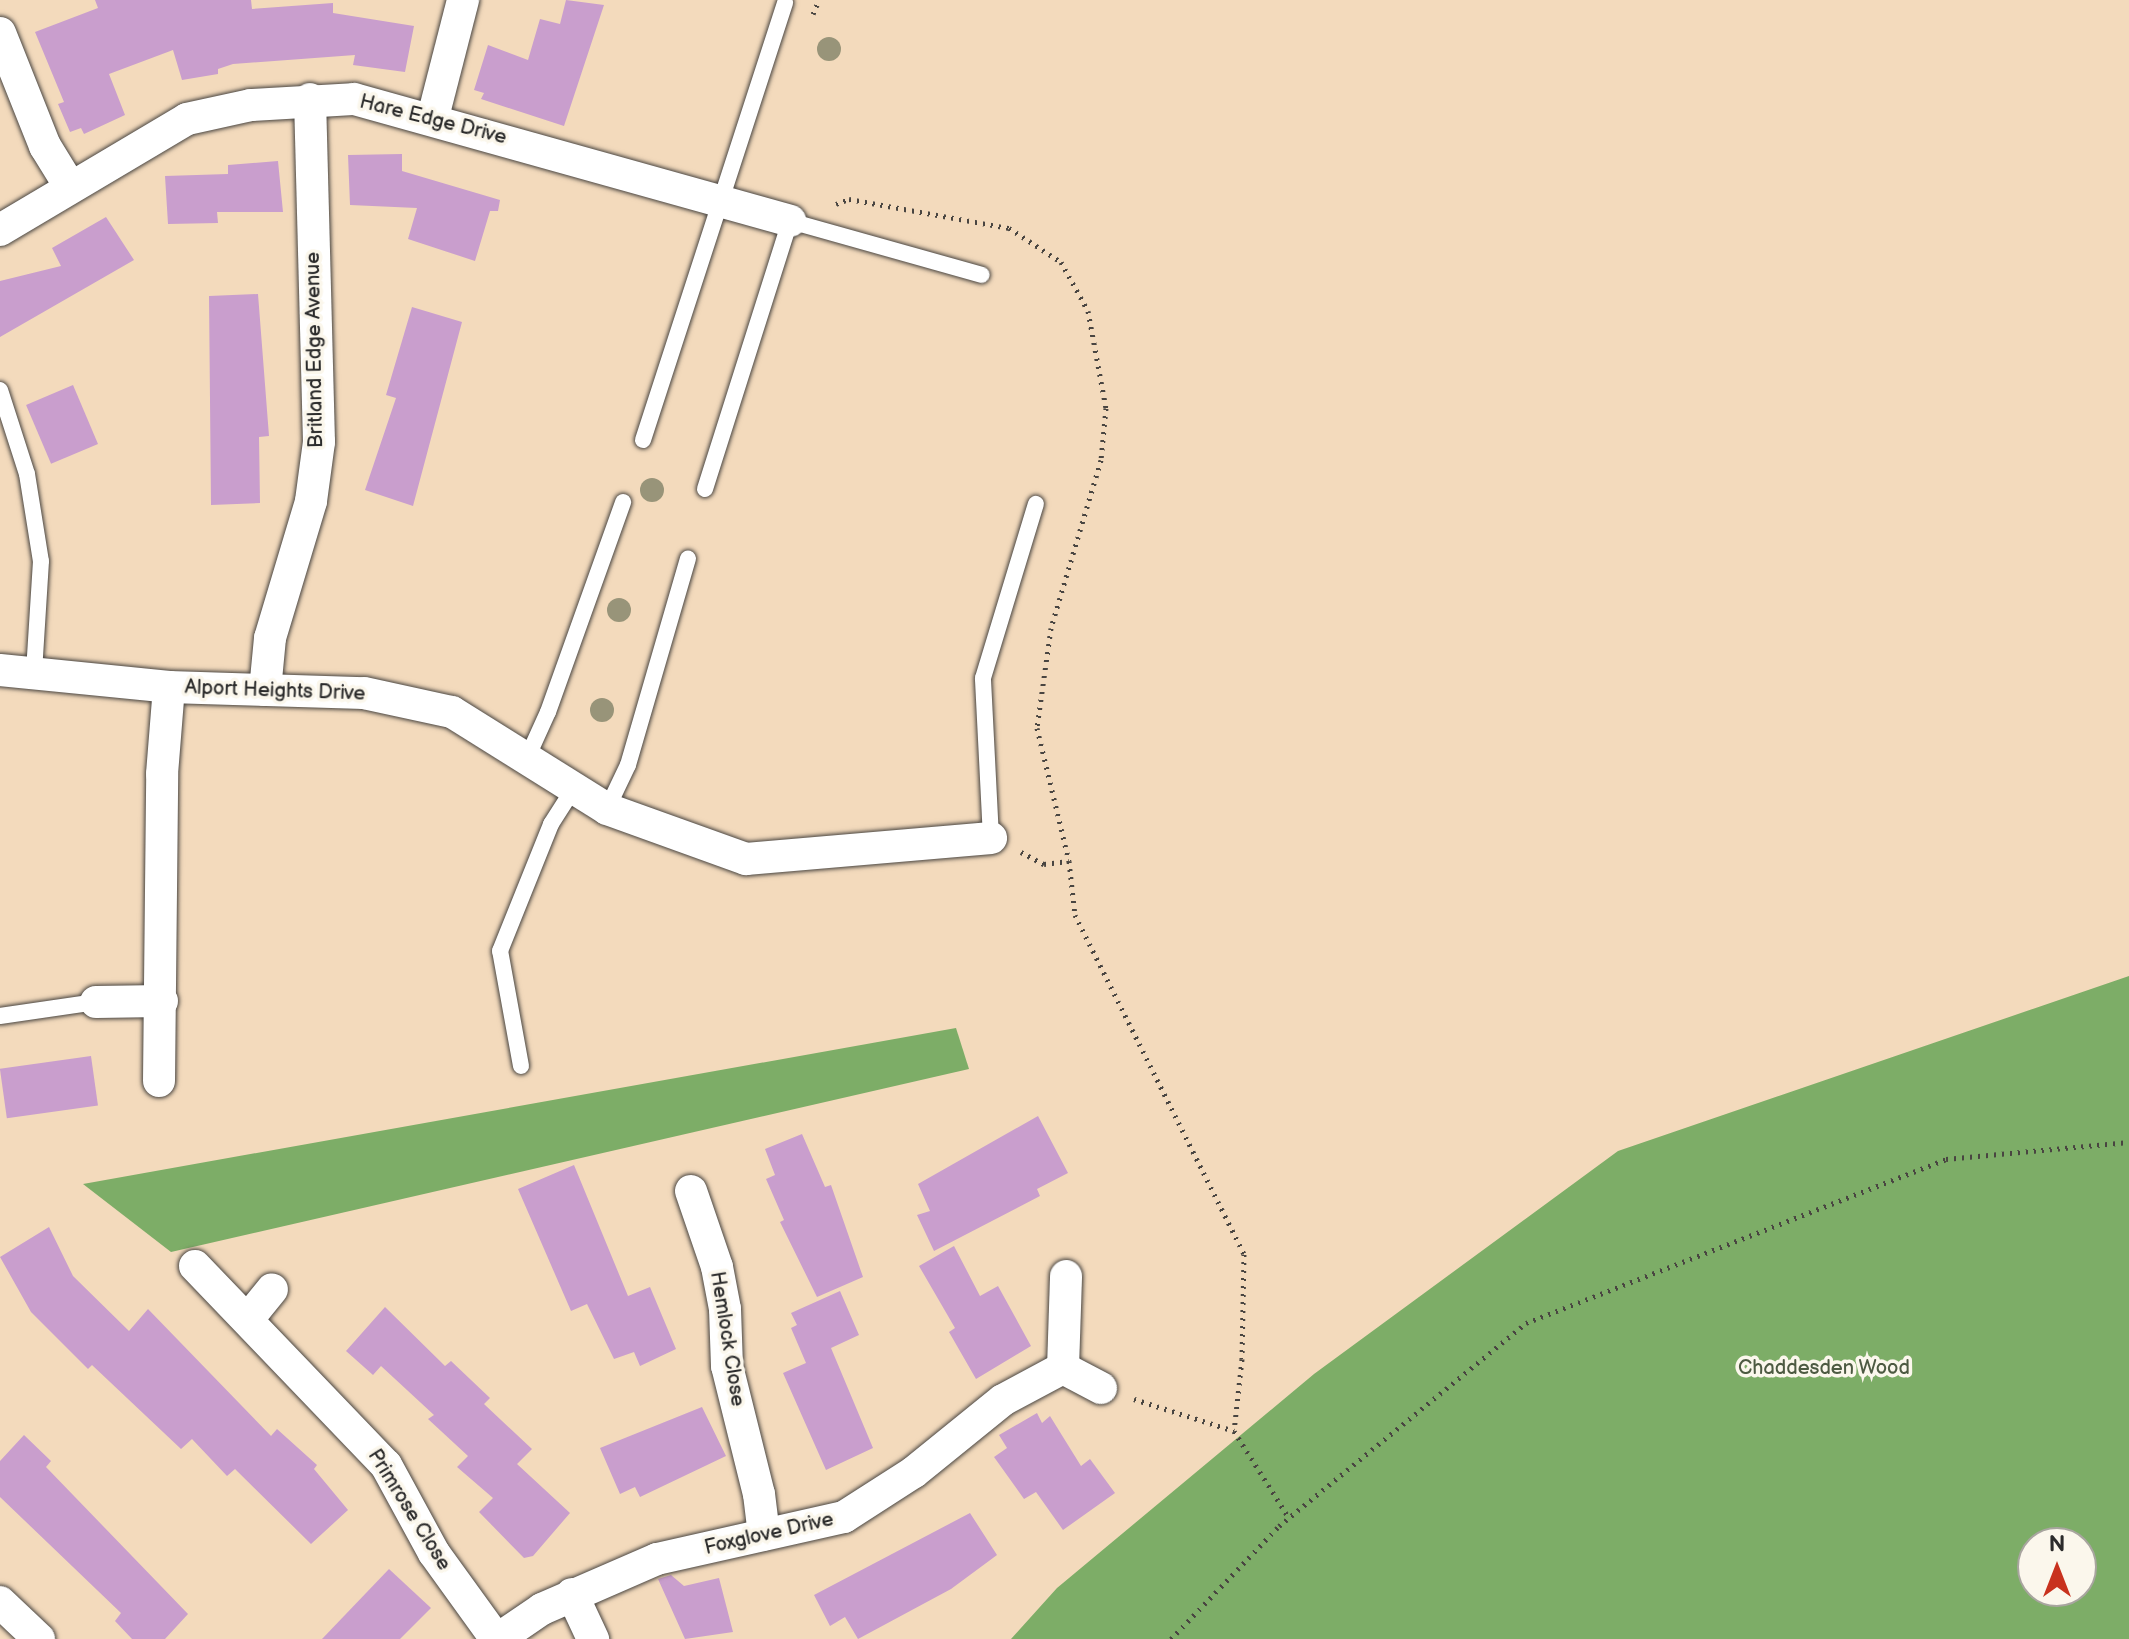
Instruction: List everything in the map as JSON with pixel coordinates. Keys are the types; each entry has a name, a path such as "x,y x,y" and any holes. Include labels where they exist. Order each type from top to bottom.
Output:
{"street":[{"path":"433,117 463,0"},
{"path":"0,33 45,146 69,185"},
{"name":"Hare Edge Drive","path":"0,230 69,185 187,119 251,105 310,99 354,99 433,117 790,221"},
{"name":"Britland Edge Avenue","path":"265,690 270,638 311,501 319,442 310,99"},
{"name":"Alport Heights Drive","path":"0,670 34,671 169,687 364,693 452,712 528,756 607,809 746,859 991,838"},
{"path":"159,1081 162,774 169,687"},
{"path":"96,1002 162,1001"},
{"name":"Hemlock Close","path":"691,1191 717,1267 727,1366 759,1494 764,1535"},
{"name":"Primrose Close","path":"195,1266 386,1465 434,1553 497,1639"},
{"path":"1066,1276 1063,1368 1101,1388"},
{"path":"248,1319 272,1289"},
{"name":"Foxglove Drive","path":"497,1639 572,1594 657,1559 844,1517 914,1472 1003,1400 1063,1368"},
{"path":"572,1594 593,1639"},
{"path":"0,1602 39,1639"}],"lane":[{"path":"643,440 785,2"},
{"path":"705,489 790,221 982,275"},
{"path":"0,390 27,474 41,561 34,671"},
{"path":"528,756 548,712 623,502"},
{"path":"991,838 983,678 1036,504"},
{"path":"607,809 628,765 688,559"},
{"path":"521,1066 500,951 551,824 574,788"},
{"path":"0,1016 96,1002"}],"path":[{"path":"790,221 849,199 1009,228 1061,262 1088,311 1106,408 1101,460 1051,628 1037,728 1069,861 1075,915 1244,1254 1242,1359 1234,1431 1289,1518"},
{"path":"1044,864 1069,861"},
{"path":"1171,1639 1289,1518 1526,1323 1946,1159 2129,1142"},
{"path":"1101,1388 1234,1431"}],"green space":[{"name":"Chaddesden Wood","path":"2129,976 2129,1639 1011,1639 1057,1588 1314,1374 1618,1151"},
{"path":"956,1028 969,1069 171,1252 83,1184"}],"building":[{"path":"95,0 251,0 252,9 333,3 333,13 414,26 405,72 353,65 355,55 233,64 218,69 218,74 182,80 173,50 109,74 125,115 84,134 81,128 70,132 58,104 64,102 35,32 98,8"},
{"path":"566,0 604,5 564,126 481,99 484,93 474,90 488,45 528,60 540,19 560,24"},
{"path":"402,154 402,171 500,200 498,211 490,211 475,261 408,239 417,208 350,205 348,155"},
{"path":"278,161 283,212 217,212 218,223 168,224 165,176 228,174 228,165"},
{"path":"106,217 134,260 0,337 0,281 61,266 52,248"},
{"path":"258,294 269,436 259,437 260,503 211,505 209,296"},
{"path":"412,307 462,322 413,506 365,490 396,398 386,395"},
{"path":"73,385 98,444 51,464 26,405"},
{"path":"91,1056 98,1106 7,1118 0,1069"},
{"path":"1038,1116 1068,1173 1037,1189 1040,1196 934,1251 917,1215 930,1211 918,1184"},
{"path":"802,1134 825,1187 831,1185 863,1277 817,1297 780,1222 784,1220 766,1179 775,1175 765,1149"},
{"path":"574,1165 628,1296 650,1287 676,1349 640,1366 634,1352 614,1359 587,1304 571,1311 518,1189"},
{"path":"49,1227 73,1276 129,1331 148,1309 271,1436 277,1429 317,1465 314,1469 348,1510 311,1544 235,1469 227,1476 192,1439 181,1449 92,1365 88,1369 31,1312 0,1257"},
{"path":"954,1246 980,1296 998,1286 1031,1346 976,1379 949,1332 955,1328 919,1266"},
{"path":"840,1291 859,1335 831,1348 873,1448 826,1470 783,1373 806,1363 791,1328 797,1325 791,1313"},
{"path":"385,1307 445,1366 451,1361 490,1398 484,1404 532,1449 517,1464 570,1513 533,1556 524,1558 479,1512 493,1498 457,1467 468,1456 428,1419 434,1415 381,1366 373,1375 346,1351"},
{"path":"702,1407 726,1456 640,1497 635,1487 620,1494 600,1448"},
{"path":"1037,1413 1042,1423 1050,1416 1081,1466 1090,1459 1115,1493 1063,1530 1036,1492 1024,1499 994,1457 1007,1448 999,1435"},
{"path":"24,1435 51,1461 46,1467 188,1614 165,1639 132,1639 115,1621 121,1613 0,1497 0,1461"},
{"path":"970,1513 997,1555 951,1589 858,1639 845,1617 830,1626 814,1595"},
{"path":"389,1569 431,1608 400,1639 322,1639"},
{"path":"671,1575 684,1586 719,1578 733,1632 685,1639 658,1579"}]}
